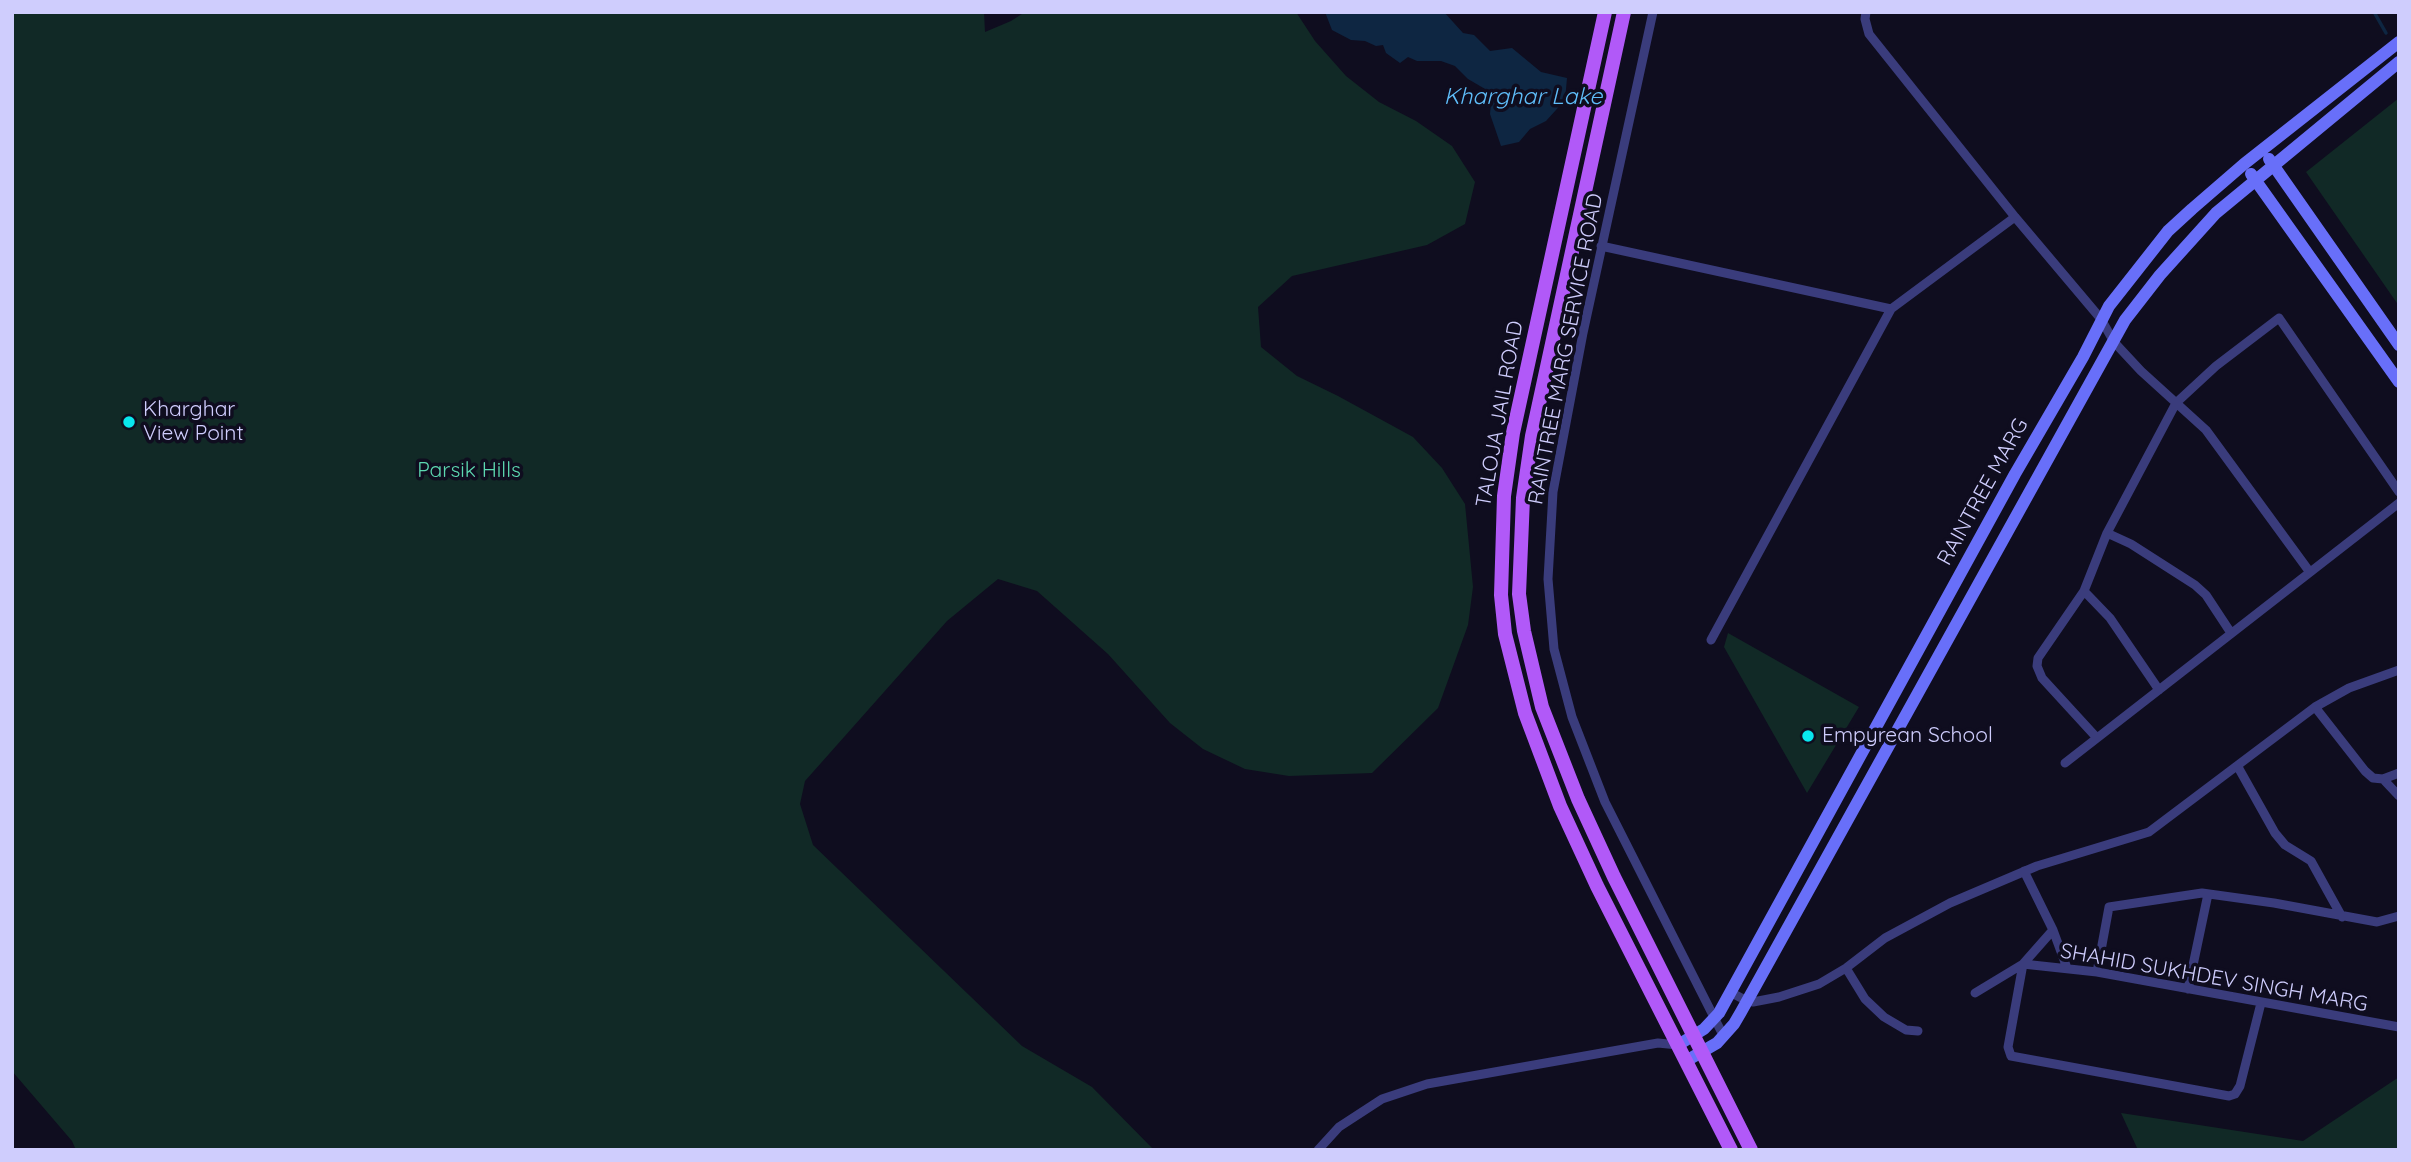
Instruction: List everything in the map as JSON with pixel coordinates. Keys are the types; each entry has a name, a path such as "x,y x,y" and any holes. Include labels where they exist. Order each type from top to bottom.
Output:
{"main road":[{"name":"TALOJA JAIL ROAD","path":"1605,12 1513,433 1504,496 1501,595 1505,635 1514,673 1525,713 1550,781 1597,886 1678,1045"},
{"name":"TALOJA JAIL ROAD","path":"1624,12 1532,436 1523,498 1519,594 1524,631 1542,707 1568,774 1614,877 1695,1036"},
{"name":"RAINTREE MARG","path":"1678,1045 1695,1036 1714,1018 1731,992 2015,474 2083,357 2101,319 2168,231 2244,164 2394,45"},
{"name":"RAINTREE MARG","path":"1686,1061 1703,1053 1724,1037 1747,1001 2125,320 2160,275 2216,213 2398,63"},
{"path":"2261,152 2274,165 2399,345"},
{"path":"2244,164 2399,382"},
{"path":"1695,1036 1751,1150"},
{"path":"1678,1045 1731,1150"}],"street":[{"name":"RAINTREE MARG SERVICE ROAD","path":"1653,12 1601,246 1553,492 1548,579 1554,649 1572,717 1605,802 1724,1037"},
{"path":"1866,12 1864,19 1869,34 2015,217 2101,319 2114,342 2141,371 2206,430 2309,571"},
{"path":"1711,640 1891,309 2015,217"},
{"path":"1601,246 1891,309"},
{"path":"2097,738 2042,678 2037,666 2038,657 2084,591 2107,533 2176,404 2216,366 2279,318 2399,492"},
{"path":"2066,763 2399,503"},
{"path":"2107,533 2131,544 2194,585 2206,595 2231,633"},
{"path":"2084,591 2110,618 2159,690"},
{"path":"1731,992 1747,1001 1780,997 1819,984 1911,922 2024,871 2149,832 2315,707 2349,688 2399,670"},
{"path":"2315,707 2373,778 2383,779 2399,773"},
{"path":"2238,767 2275,833 2285,845 2311,861 2342,917"},
{"path":"2383,779 2399,796"},
{"path":"2024,871 2053,930 2067,968"},
{"path":"2188,989 2208,894"},
{"path":"2097,972 2109,907 2208,894 2377,922 2399,916"},
{"path":"1975,993 2023,964 2053,930"},
{"path":"2023,964 2008,1047 2011,1056 2229,1096 2235,1094 2240,1086 2261,1003"},
{"name":"SHAHID SUKHDEV SINGH MARG","path":"2023,964 2097,972 2399,1027"},
{"path":"1846,968 1865,999 1884,1017 1906,1030 1918,1031"},
{"path":"1318,1150 1339,1127 1382,1100 1427,1084 1658,1043 1678,1045"}],"green space":[{"name":"Parsik Hills","path":"12,12 984,12 985,32 1025,12 1296,12 1315,41 1346,76 1379,102 1416,121 1452,146 1475,182 1465,224 1427,245 1292,276 1258,307 1261,347 1297,376 1413,437 1442,468 1465,504 1473,587 1468,625 1438,708 1372,773 1289,776 1245,769 1203,749 1170,723 1108,654 1037,591 998,579 947,621 805,781 800,804 813,845 1022,1046 1092,1087 1154,1150 76,1150 72,1141 12,1071"},
{"path":"2399,98 2399,306 2306,172"},
{"path":"1728,633 1859,707 1807,793 1724,647"},
{"path":"2399,1077 2399,1150 2138,1150 2121,1113 2303,1141"}],"water":[{"name":"Kharghar Lake","path":"1325,12 1444,12 1463,33 1474,35 1490,51 1512,48 1541,72 1567,78 1565,100 1546,121 1530,129 1519,142 1501,146 1490,114 1492,93 1468,79 1455,66 1441,61 1417,61 1408,57 1400,63 1386,53 1383,45 1351,40 1332,30"}],"waterway":[{"path":"2374,12 2386,33"}],"place":[{"name":"Kharghar View Point","path":"129,422"},
{"name":"Empyrean School","path":"1808,736"}]}
